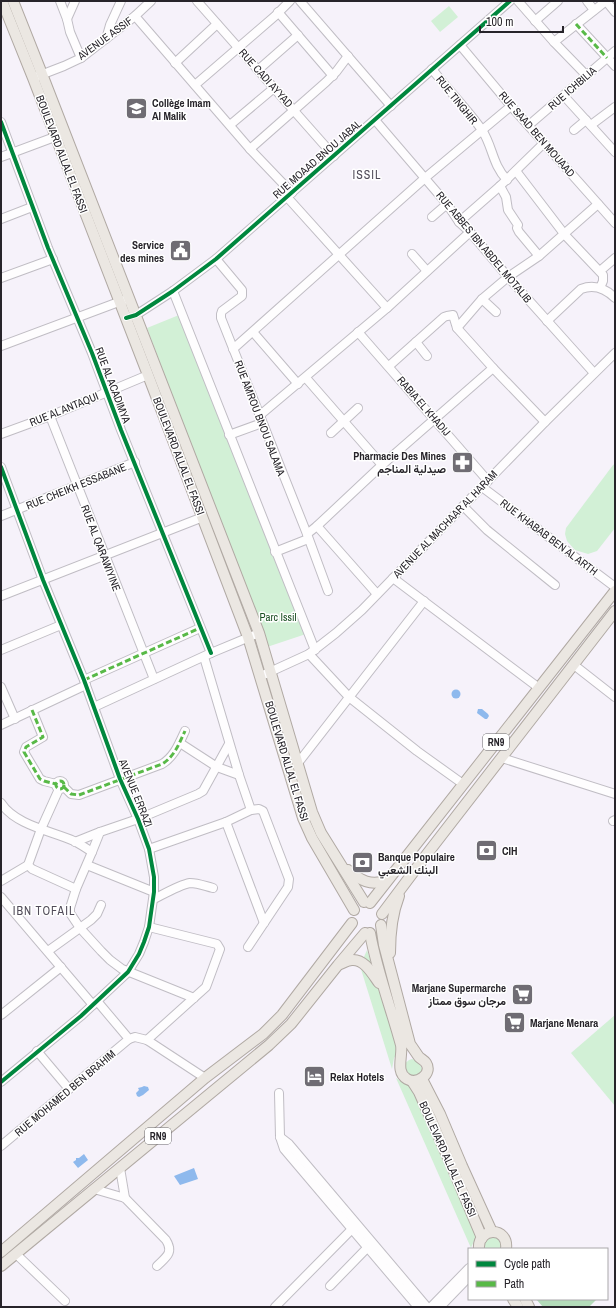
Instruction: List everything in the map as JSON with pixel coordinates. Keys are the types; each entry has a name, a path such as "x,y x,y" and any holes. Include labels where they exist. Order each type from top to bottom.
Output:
{"main road":[{"name":"BOULEVARD ALLAL EL FASSI","path":"13,1 38,76 124,300 259,634 312,812 321,833 340,864 367,902"},
{"name":"BOULEVARD ALLAL EL FASSI","path":"2,6 38,76"},
{"name":"BOULEVARD ALLAL EL FASSI","path":"131,316 148,375 248,637 303,818 312,838 354,910"},
{"name":"RN9","path":"1,1252 204,1078 263,1034 282,1015 352,923 352,914 354,910 360,904 367,902 387,880 615,590"},
{"name":"RN9","path":"382,914 615,611"},
{"path":"340,864 366,882 377,883 387,880"},
{"path":"392,977 390,955 391,933 394,913 404,885"},
{"path":"352,923 357,930 367,933 401,1047 400,1070 402,1075 408,1080 417,1080 426,1072 426,1063 418,1056 410,1044 384,945 381,924 383,920 382,914 378,907 367,902"},
{"name":"RN9","path":"1,1266 269,1045 291,1024 338,965 367,933 378,929 381,924"},
{"path":"338,965 352,960 361,962 370,971 385,992"},
{"path":"401,1064 408,1056 418,1056"},
{"name":"BOULEVARD ALLAL EL FASSI","path":"417,1080 440,1114 492,1232"},
{"name":"BOULEVARD ALLAL EL FASSI","path":"417,1080 419,1092 482,1238"},
{"path":"479,1248 482,1238 488,1233 492,1232 498,1233 504,1237 507,1244 506,1248"},
{"path":"517,1303 530,1307"}],"street":[{"path":"60,1 70,32 81,58"},
{"path":"67,19 75,1"},
{"path":"106,39 110,25 121,1"},
{"name":"AVENUE ASSIF","path":"38,76 81,58 135,16 151,1"},
{"name":"RUE CADI AYYAD","path":"197,1 295,110 334,156"},
{"path":"195,85 290,1"},
{"path":"300,1 391,106"},
{"name":"RUE MOAAD BNOU JABAL","path":"131,316 172,291 216,259 510,1"},
{"path":"518,1 554,42 587,76"},
{"path":"535,21 558,1"},
{"path":"587,1 594,10"},
{"path":"554,42 606,1 615,12"},
{"path":"278,12 332,76"},
{"path":"135,16 230,125 338,255 386,308"},
{"path":"175,63 217,24"},
{"path":"576,24 615,66"},
{"path":"258,70 298,34"},
{"name":"RUE SAAD BEN MOUAAD","path":"460,45 544,144 615,223"},
{"name":"RUE ICHBILIA","path":"529,125 615,50"},
{"path":"250,149 332,76 348,56"},
{"name":"RUE TINGHIR","path":"432,70 482,131 496,165 507,180"},
{"path":"230,125 274,88"},
{"path":"564,96 615,152"},
{"path":"233,349 425,178 511,106"},
{"path":"574,130 614,109"},
{"name":"RUE ABBES IBN ABDEL MOTALIB","path":"375,120 447,204 459,222 470,232 594,373"},
{"name":"RUE AL ACADIMYA","path":"1,122 32,207 107,391 200,628 229,744 251,810"},
{"path":"1,157 60,134"},
{"path":"459,222 507,180 544,144"},
{"path":"516,171 565,235 600,271 604,278 600,288"},
{"path":"500,186 506,197 508,210 518,225 517,228 519,232 539,256"},
{"path":"432,217 447,204"},
{"path":"457,328 482,299 508,277 539,256 565,235 598,204"},
{"path":"1,219 32,207"},
{"path":"229,435 261,420 298,384 386,308 470,232"},
{"path":"412,254 427,271"},
{"path":"600,271 615,258"},
{"path":"1,278 53,259"},
{"name":"RUE AMROU BNOU SALAMA","path":"216,259 240,287 243,294 220,314 328,591"},
{"path":"547,321 582,289 587,287 594,286 600,288 615,298"},
{"path":"172,291 275,552 312,652 349,697 417,751 463,784"},
{"path":"482,299 496,312"},
{"path":"1,346 124,300"},
{"path":"389,366 448,316 453,316 457,328 545,422"},
{"path":"253,332 298,384"},
{"name":"RABIA EL KHADIJ","path":"358,332 435,419 485,484"},
{"path":"416,342 428,356"},
{"name":"AVENUE AL MACHAAR AL HARAM","path":"261,676 312,652 362,610 545,422 615,353"},
{"path":"275,552 308,537 317,526 382,465 493,368"},
{"name":"RUE AL ANTAQUI","path":"1,434 50,416 148,375"},
{"path":"306,378 382,465"},
{"path":"331,433 358,408"},
{"name":"RUE AL QARAWIYINE","path":"50,416 154,679"},
{"name":"RUE CHEIKH ESSABANE","path":"1,516 135,462"},
{"name":"AVENUE ERRAZI","path":"1,467 43,580 85,682 120,779 138,819 149,849 154,877 154,895 149,927 139,954 128,972 95,1003 1,1082"},
{"name":"RUE KHABAB BEN AL ARTH","path":"485,484 615,587"},
{"path":"463,506 487,530 555,585"},
{"path":"1,596 203,517"},
{"path":"317,526 377,594"},
{"path":"393,578 539,688"},
{"path":"298,762 424,601"},
{"path":"1,650 61,625"},
{"path":"1,725 143,653 200,628"},
{"path":"94,707 207,655 248,637 259,634"},
{"path":"574,665 615,697"},
{"path":"1,687 15,719"},
{"path":"32,710 43,737 26,747 24,752 40,779 71,794 79,795 162,764 168,760 180,743 185,731"},
{"path":"180,743 217,767 239,775"},
{"path":"75,842 138,819 203,791 229,744"},
{"path":"502,758 615,794"},
{"path":"1,882 28,865 40,829 59,787"},
{"path":"1,803 13,816 40,829 75,842 92,852"},
{"path":"149,849 226,822 251,810 259,809 263,811 289,879 288,887 248,946"},
{"path":"226,822 264,923"},
{"path":"100,832 87,866 76,889 70,913 80,928 110,960 122,969 194,998"},
{"path":"28,865 32,869 76,889"},
{"path":"87,866 154,895 192,883 213,888"},
{"path":"1,897 61,967 129,1040 135,1037 147,1040 204,1078"},
{"path":"48,951 95,917 100,905"},
{"path":"147,1040 206,987 209,983 220,949 217,944 149,927"},
{"path":"1,1014 61,967"},
{"name":"RUE MOHAMED BEN BRAHIM","path":"1,1146 129,1040"},
{"path":"37,1051 69,1089"},
{"path":"279,1093 280,1137 289,1144 355,1226 427,1307"},
{"path":"120,1168 125,1198"},
{"path":"94,1189 125,1198 166,1240 170,1247 168,1255 157,1266"},
{"path":"355,1226 368,1247 418,1307"},
{"path":"275,1307 355,1226"},
{"path":"330,1286 368,1247"},
{"path":"16,1254 65,1301"},
{"path":"431,1307 468,1269"},
{"path":"440,1307 468,1278"}],"green space":[{"path":"449,6 458,17 440,32 431,21"},
{"name":"Parc Issil","path":"179,315 306,634 267,647 147,328"},
{"path":"615,464 615,528 597,551 588,554 575,550 567,541 565,534 566,528"},
{"path":"367,950 399,1051 394,1058 392,1069 360,966"},
{"path":"615,1015 615,1106 571,1053"},
{"path":"412,1059 419,1062 422,1069 419,1076 408,1077 403,1065"},
{"path":"396,1078 402,1082 412,1085 477,1234 471,1248"},
{"path":"490,1238 498,1238 502,1248 484,1248 485,1242"},
{"path":"537,1300 596,1300 589,1307 543,1307"}],"water":[{"path":"456,689 461,694 456,699 451,694"},
{"path":"478,709 482,709 488,714 489,716 487,719 477,713"},
{"path":"144,1086 148,1087 149,1090 139,1097 137,1096 136,1093 139,1090 138,1088"},
{"path":"84,1154 88,1160 78,1168 73,1162 76,1158 79,1158"},
{"path":"194,1168 198,1179 180,1185 174,1176"}],"marked path":[{"path":"576,24 607,58"},
{"path":"84,680 200,628"},
{"path":"32,710 43,737 26,747 24,752 40,779 56,784"},
{"path":"64,787 71,794 79,795 162,764 173,754 185,731"},
{"path":"58,781 62,781 64,785 62,789 58,789 56,787 56,783 58,781"}],"cycle path":[{"path":"126,318 136,315 173,291 216,259 510,1"},
{"path":"1,122 48,248 92,353 121,430 211,653"},
{"path":"1,467 43,580 84,680 120,779 138,819 149,849 154,877 154,892 149,927 139,954 128,972 81,1016 1,1082"}],"place":[{"name":"Collège Imam Al Malik","path":"136,109"},
{"name":"Service des mines","path":"180,251"},
{"name":"Pharmacie Des Mines صيدلية المناجم","path":"462,462"},
{"name":"CIH","path":"487,851"},
{"name":"Banque Populaire البنك الشعبي","path":"363,863"},
{"name":"Marjane Supermarche مرجان سوق ممتاز","path":"522,994"},
{"name":"Marjane Menara","path":"515,1023"},
{"name":"Relax Hotels","path":"314,1077"}],"district":[{"name":"ISSIL","path":"367,175"},
{"name":"IBN TOFAIL","path":"44,911"}]}
